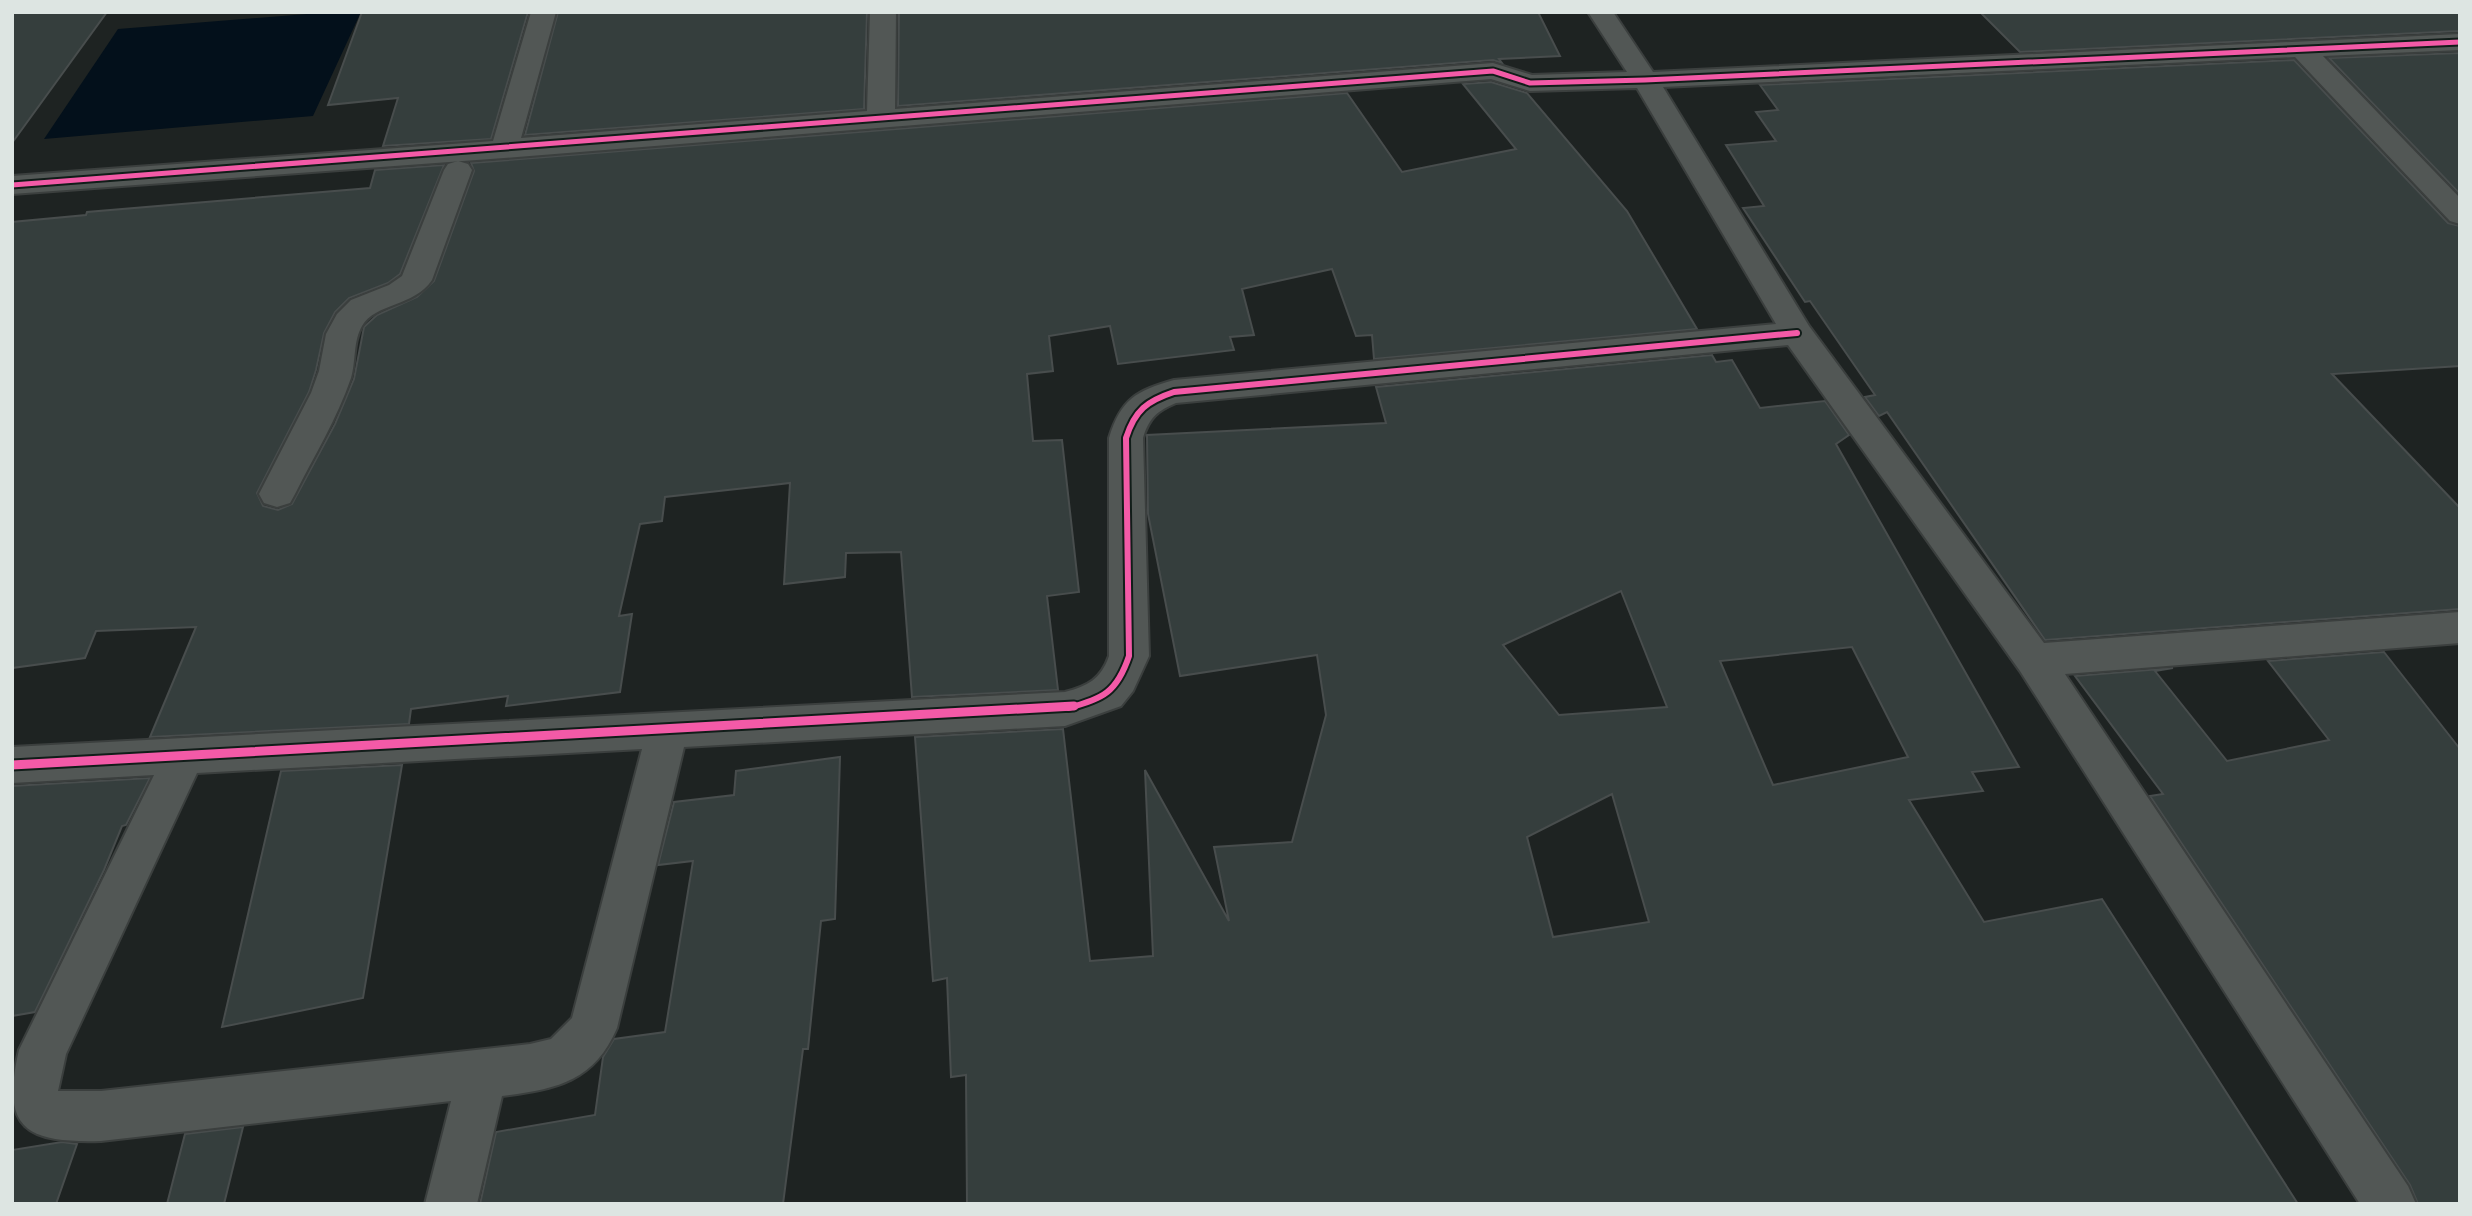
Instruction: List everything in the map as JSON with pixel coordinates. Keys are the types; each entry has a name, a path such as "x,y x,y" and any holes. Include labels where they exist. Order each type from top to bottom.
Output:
{"street":[{"path":"504,150 544,12"},
{"path":"881,117 883,12"},
{"path":"1600,12 1645,80 1797,333 2034,660 2390,1204"},
{"path":"12,185 504,150 881,117 1493,71 1530,83 1645,80 2460,42"},
{"path":"2302,50 2460,215"},
{"path":"12,202 1497,96 1530,83"},
{"path":"277,494 326,398 335,375 347,322 363,307 406,291 416,280 458,170"},
{"path":"12,765 1065,709 1093,702 1111,691 1122,679 1129,656 1126,438 1131,418 1143,402 1174,392 1797,333"},
{"path":"2034,660 2460,627"},
{"path":"185,755 43,1049 34,1083 33,1100 45,1114 101,1116 483,1073 563,1061 581,1048 593,1028 667,731"},
{"path":"451,1204 483,1073"}],"water":[{"path":"361,12 313,116 44,139 118,29"}],"building":[{"path":"12,12 107,12 12,143"},
{"path":"362,12 528,12 491,139 383,146 398,98 328,105"},
{"path":"558,12 867,12 864,109 525,135"},
{"path":"899,12 1538,12 1560,56 1499,59 1502,63 1493,60 898,106"},
{"path":"1980,12 2460,12 2460,31 2020,52"},
{"path":"2460,53 2460,194 2329,58"},
{"path":"2294,60 2448,223 2460,226 2460,366 2332,374 2460,508 2460,609 2045,640 1887,412 1879,416 1865,397 1875,395 1810,301 1805,302 1743,208 1764,206 1726,145 1776,141 1756,112 1778,110 1760,85"},
{"path":"1491,82 1527,93 1627,211 1697,329 1374,359 1372,335 1356,336 1332,269 1242,289 1254,335 1230,337 1234,350 1118,364 1110,326 1049,336 1053,371 1027,374 1033,441 1062,440 1079,592 1047,596 1058,690 912,697 901,552 846,553 845,577 784,584 790,483 665,497 662,521 640,524 619,616 632,614 620,692 506,706 508,696 411,709 409,724 150,737 196,627 96,631 85,658 12,668 12,222 86,215 87,212 370,188 375,170 444,165 400,274 388,283 349,298 335,312 324,333 309,392 257,493 263,506 278,510 292,504 335,424 354,379 364,327 377,315 417,297 434,281 474,171 471,163 1347,93 1402,172 1516,149 1463,84"},
{"path":"1712,355 1716,362 1732,360 1760,408 1825,401 1849,435 1836,444 2019,767 1972,772 1983,791 1909,800 1984,922 2102,899 2298,1204 967,1204 966,1075 951,1077 947,978 933,981 915,737 1063,729 1090,961 1153,956 1145,770 1229,921 1214,847 1292,842 1326,715 1317,655 1180,676 1148,514 1147,435 1386,423 1376,387","holes":["1621,591 1667,707 1559,715 1503,645","1852,647 1908,757 1773,785 1720,661","1612,794 1649,922 1553,937 1527,837"]},
{"path":"2384,652 2460,749 2460,1204 2418,1204 2410,1185 2150,796 2163,794 2075,676 2173,668 2155,671 2227,761 2329,740 2268,661"},
{"path":"840,757 835,919 821,921 808,1049 803,1049 783,1204 480,1204 496,1132 595,1115 603,1057 614,1039 665,1032 693,861 658,865 674,802 734,795 736,771"},
{"path":"402,765 363,998 222,1027 281,771"},
{"path":"150,778 126,825 122,826 104,870 35,1012 12,1016 12,786"},
{"path":"243,1127 224,1204 167,1204 185,1134"},
{"path":"62,1142 77,1144 56,1204 12,1204 12,1150"}],"cycle path":[{"path":"12,185 1493,71 1530,83 1645,80 2460,42"},
{"path":"12,765 1065,709 1107,694 1119,680 1129,656 1126,438 1133,418 1148,402 1174,392 1797,333"}]}
